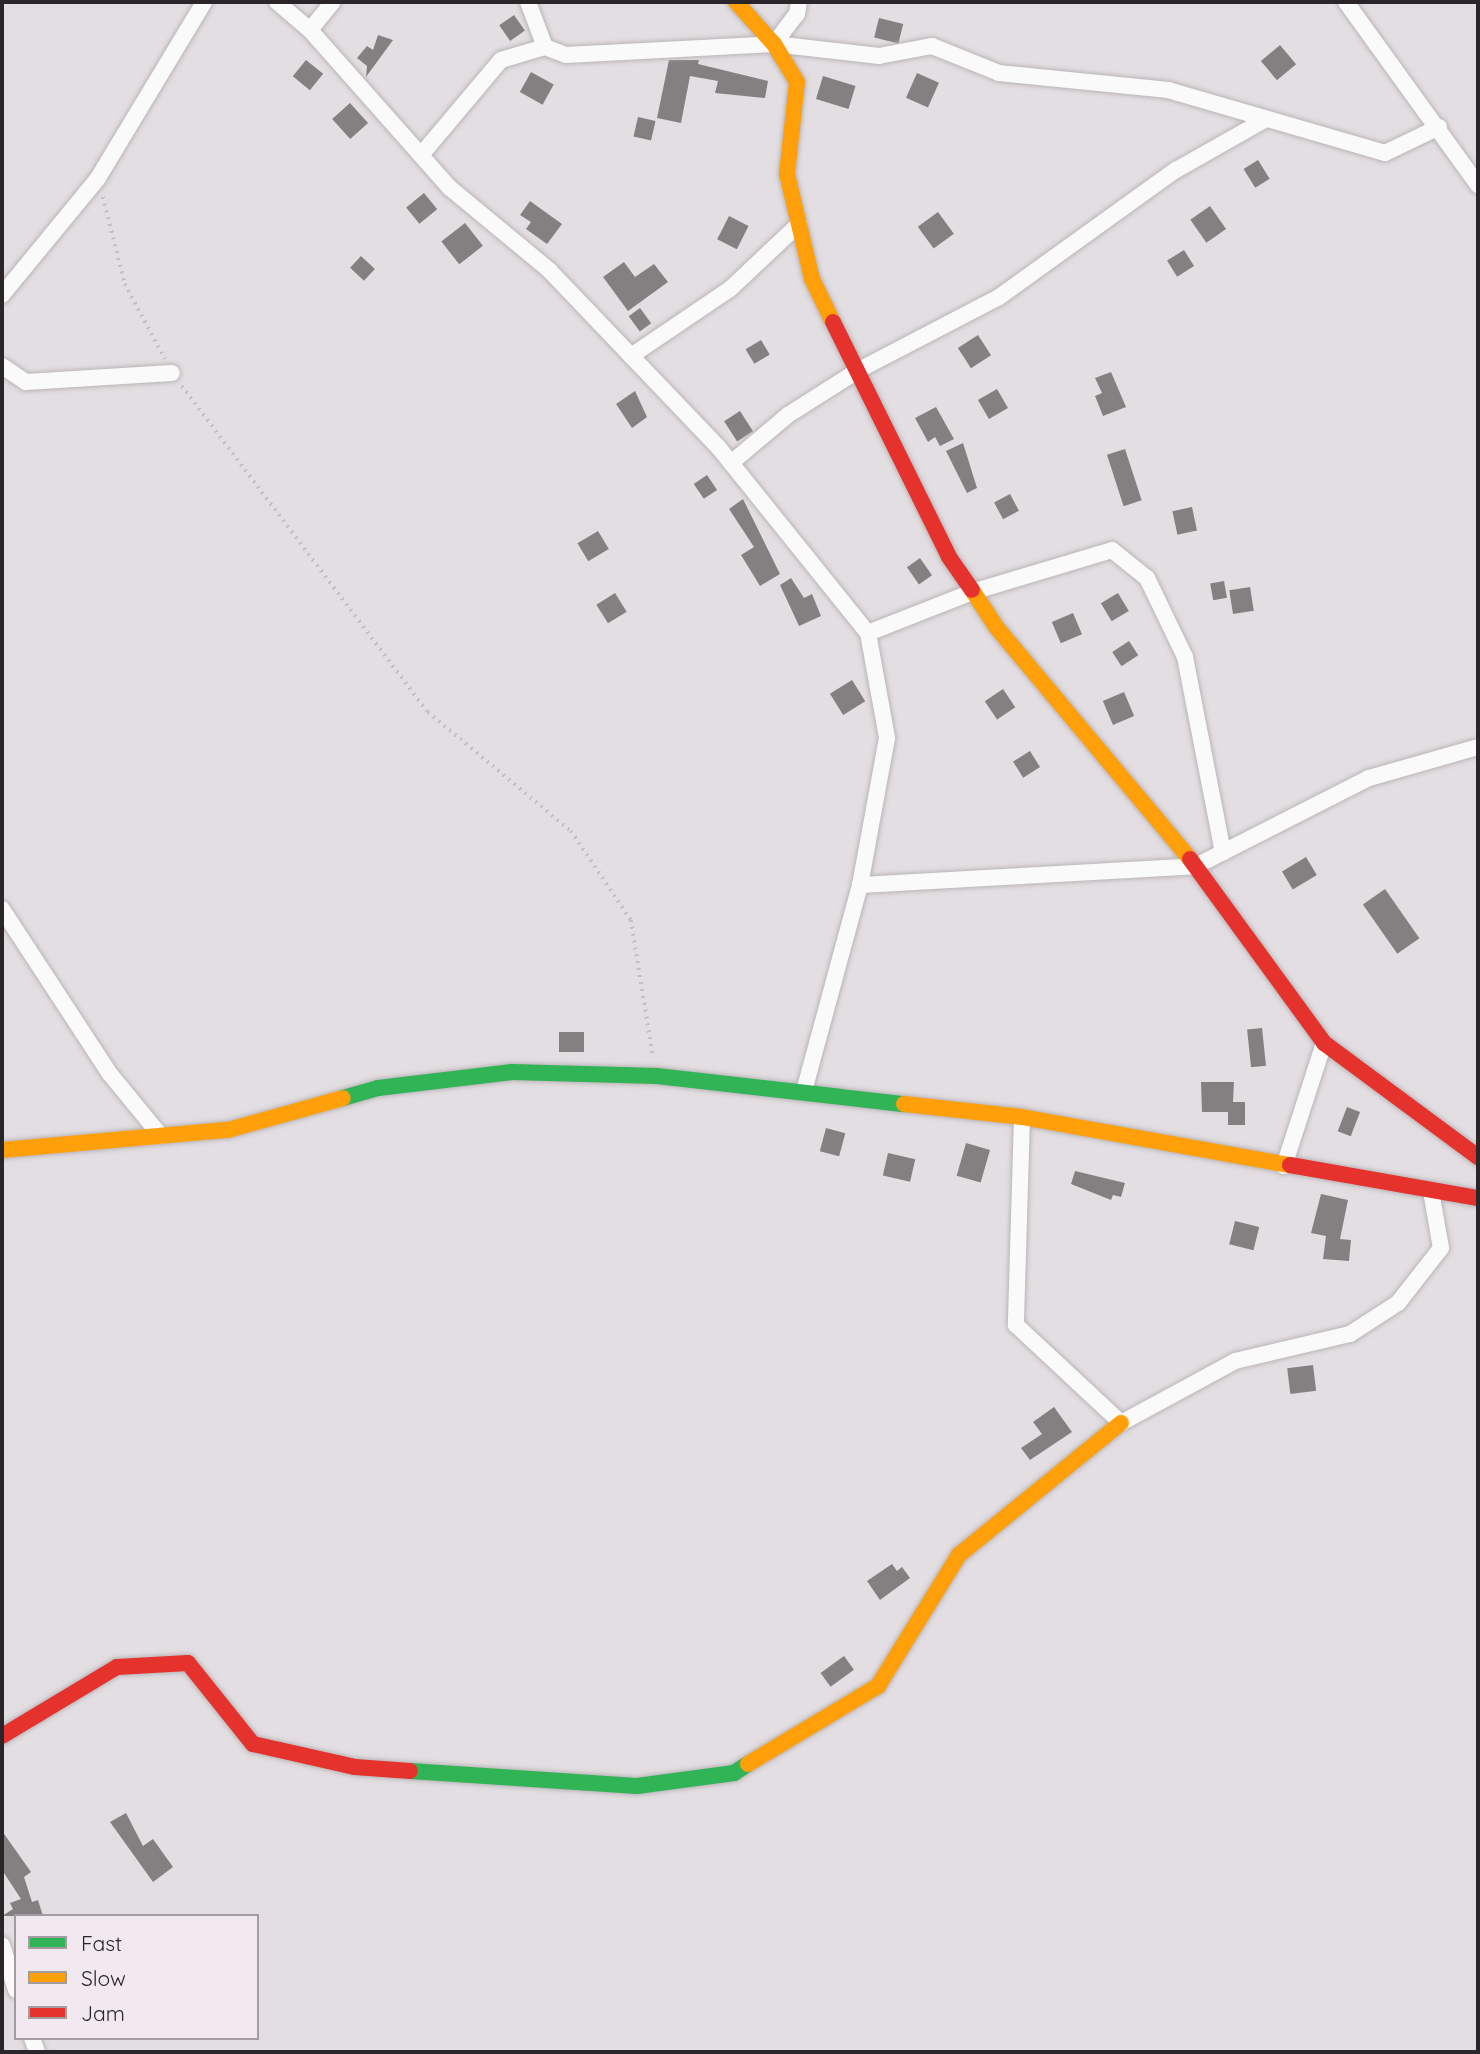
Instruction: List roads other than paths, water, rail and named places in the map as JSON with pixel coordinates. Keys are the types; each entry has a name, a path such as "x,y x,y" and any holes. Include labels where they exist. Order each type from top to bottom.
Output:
{"street":[{"path":"2,295 98,178 204,2"},
{"path":"277,2 310,30 450,188 549,270 631,356 731,463 868,633 887,738 860,885 804,1091"},
{"path":"310,30 333,2"},
{"path":"528,2 545,47"},
{"path":"736,2 774,44 797,82 787,174 812,279 948,557 997,628 1196,866 1324,1043 1478,1157"},
{"path":"774,44 797,15 799,2"},
{"path":"1346,2 1439,127 1478,185"},
{"path":"421,155 501,60 545,47 566,55 774,44 879,56 932,46 999,73 1168,90 1385,153 1439,127"},
{"path":"731,463 788,415 857,372 999,297 1176,170 1266,119"},
{"path":"631,356 730,289 799,224"},
{"path":"2,366 26,382 172,373"},
{"path":"868,633 972,592 1112,550 1147,578 1185,657 1223,852"},
{"path":"860,885 1196,866 1369,778 1478,747"},
{"path":"2,909 110,1074 161,1136"},
{"path":"1284,1166 1324,1043"},
{"path":"2,1150 228,1130 378,1088 512,1072 657,1076 1022,1117 1284,1166 1478,1198"},
{"path":"1022,1117 1016,1325 1121,1423"},
{"path":"2,1736 117,1667 188,1663 229,1719 253,1744 355,1767 637,1786 734,1773 878,1685 959,1555 1121,1423 1235,1361 1350,1334 1398,1303 1441,1248 1431,1191"},
{"path":"2,1945 14,1984"}]}
